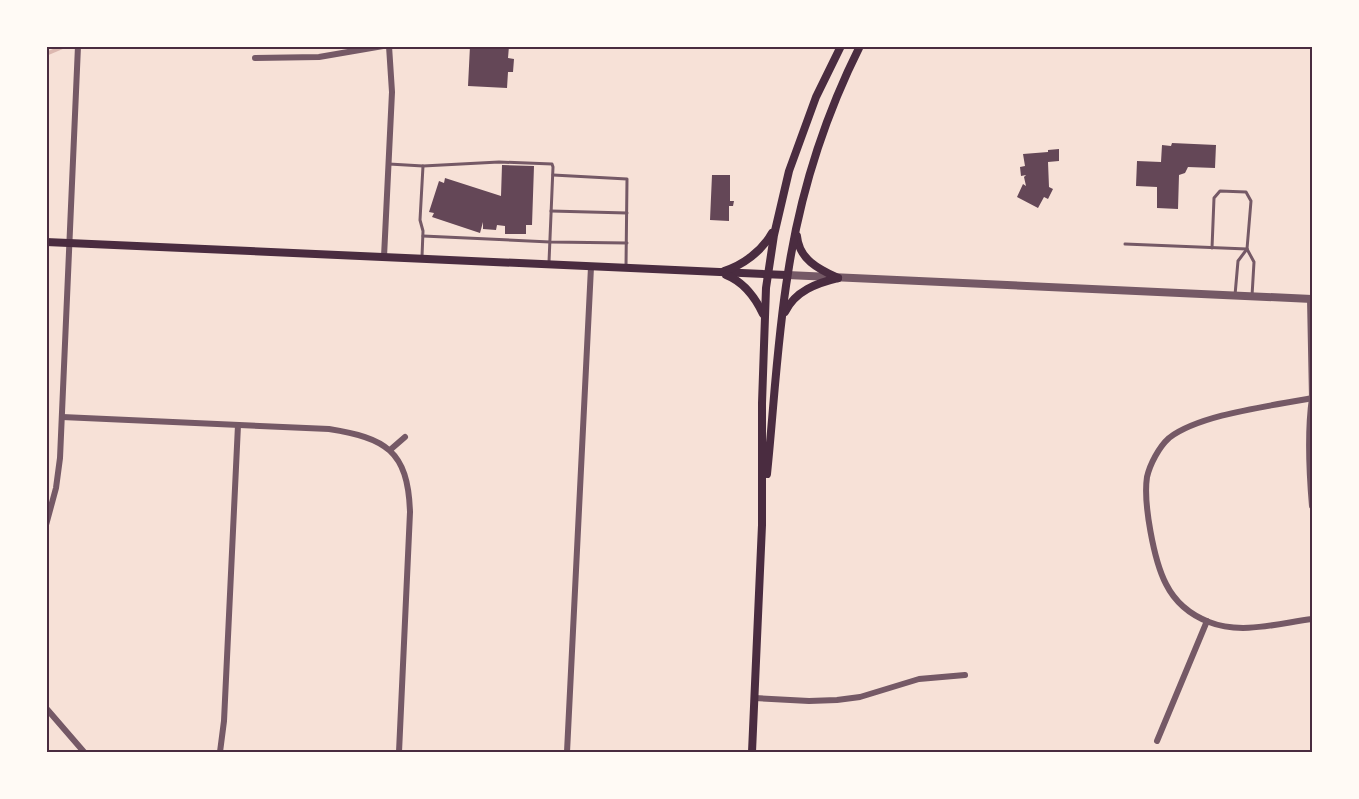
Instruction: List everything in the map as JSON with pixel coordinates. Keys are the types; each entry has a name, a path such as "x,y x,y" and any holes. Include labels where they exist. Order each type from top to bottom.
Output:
{"main road":[{"path":"752,753 762,525 764,318 768,274 776,225 788,177 821,86 841,46"},
{"path":"762,525 787,275 796,230 824,128 860,46"},
{"path":"720,272 732,268 755,253 770,237 776,225"},
{"path":"796,230 801,252 825,272 838,278"},
{"path":"46,242 787,275"},
{"path":"720,272 730,276 751,294 764,318"},
{"path":"783,317 789,305 805,290 821,282 838,278"}],"street":[{"path":"46,525 56,488 62,417 78,46"},
{"path":"255,58 319,57 383,46"},
{"path":"384,257 392,92 389,46"},
{"path":"567,753 591,267"},
{"path":"787,275 1311,299 1312,506"},
{"path":"1312,398 1197,423 1182,429 1167,440 1154,460 1147,478 1146,492 1159,568 1174,597 1192,614 1207,621 1231,627 1250,628 1312,619"},
{"path":"62,417 329,429 352,433 379,442 390,450 402,468 409,499 399,753"},
{"path":"220,753 224,721 238,425"},
{"path":"390,450 405,437"},
{"path":"1157,741 1207,621"},
{"path":"755,698 837,700 860,697 919,678 965,675"},
{"path":"46,708 84,753"}],"lane":[{"path":"389,164 423,166 499,162 552,164 549,265"},
{"path":"422,259 423,236 420,220 423,166"},
{"path":"553,175 626,178 628,180 626,269"},
{"path":"1212,248 1214,198 1220,190 1246,192 1251,201 1247,249 1238,261 1234,295"},
{"path":"551,211 627,213"},
{"path":"423,236 627,243"},
{"path":"1125,244 1247,249"},
{"path":"1247,249 1254,262 1252,296"}],"building":[{"path":"470,46 509,46 508,58 514,59 513,72 508,72 507,88 468,86"},
{"path":"1172,143 1216,145 1215,168 1188,167 1185,173 1179,175 1178,209 1157,208 1157,187 1136,186 1137,161 1161,162 1162,145 1171,146"},
{"path":"1059,149 1059,161 1048,162 1049,187 1053,189 1048,199 1044,197 1038,208 1017,197 1023,184 1026,186 1024,177 1026,175 1021,176 1020,167 1025,166 1023,154"},
{"path":"502,165 534,166 532,225 526,225 526,234 505,234 505,226 497,225 496,230 483,229 483,222 480,233 432,217 434,213 429,212 439,181 444,183 445,178 501,196"},
{"path":"712,175 730,175 730,201 734,201 733,206 729,206 729,221 710,220"}],"waterway":[{"path":"46,54 65,46"}]}
